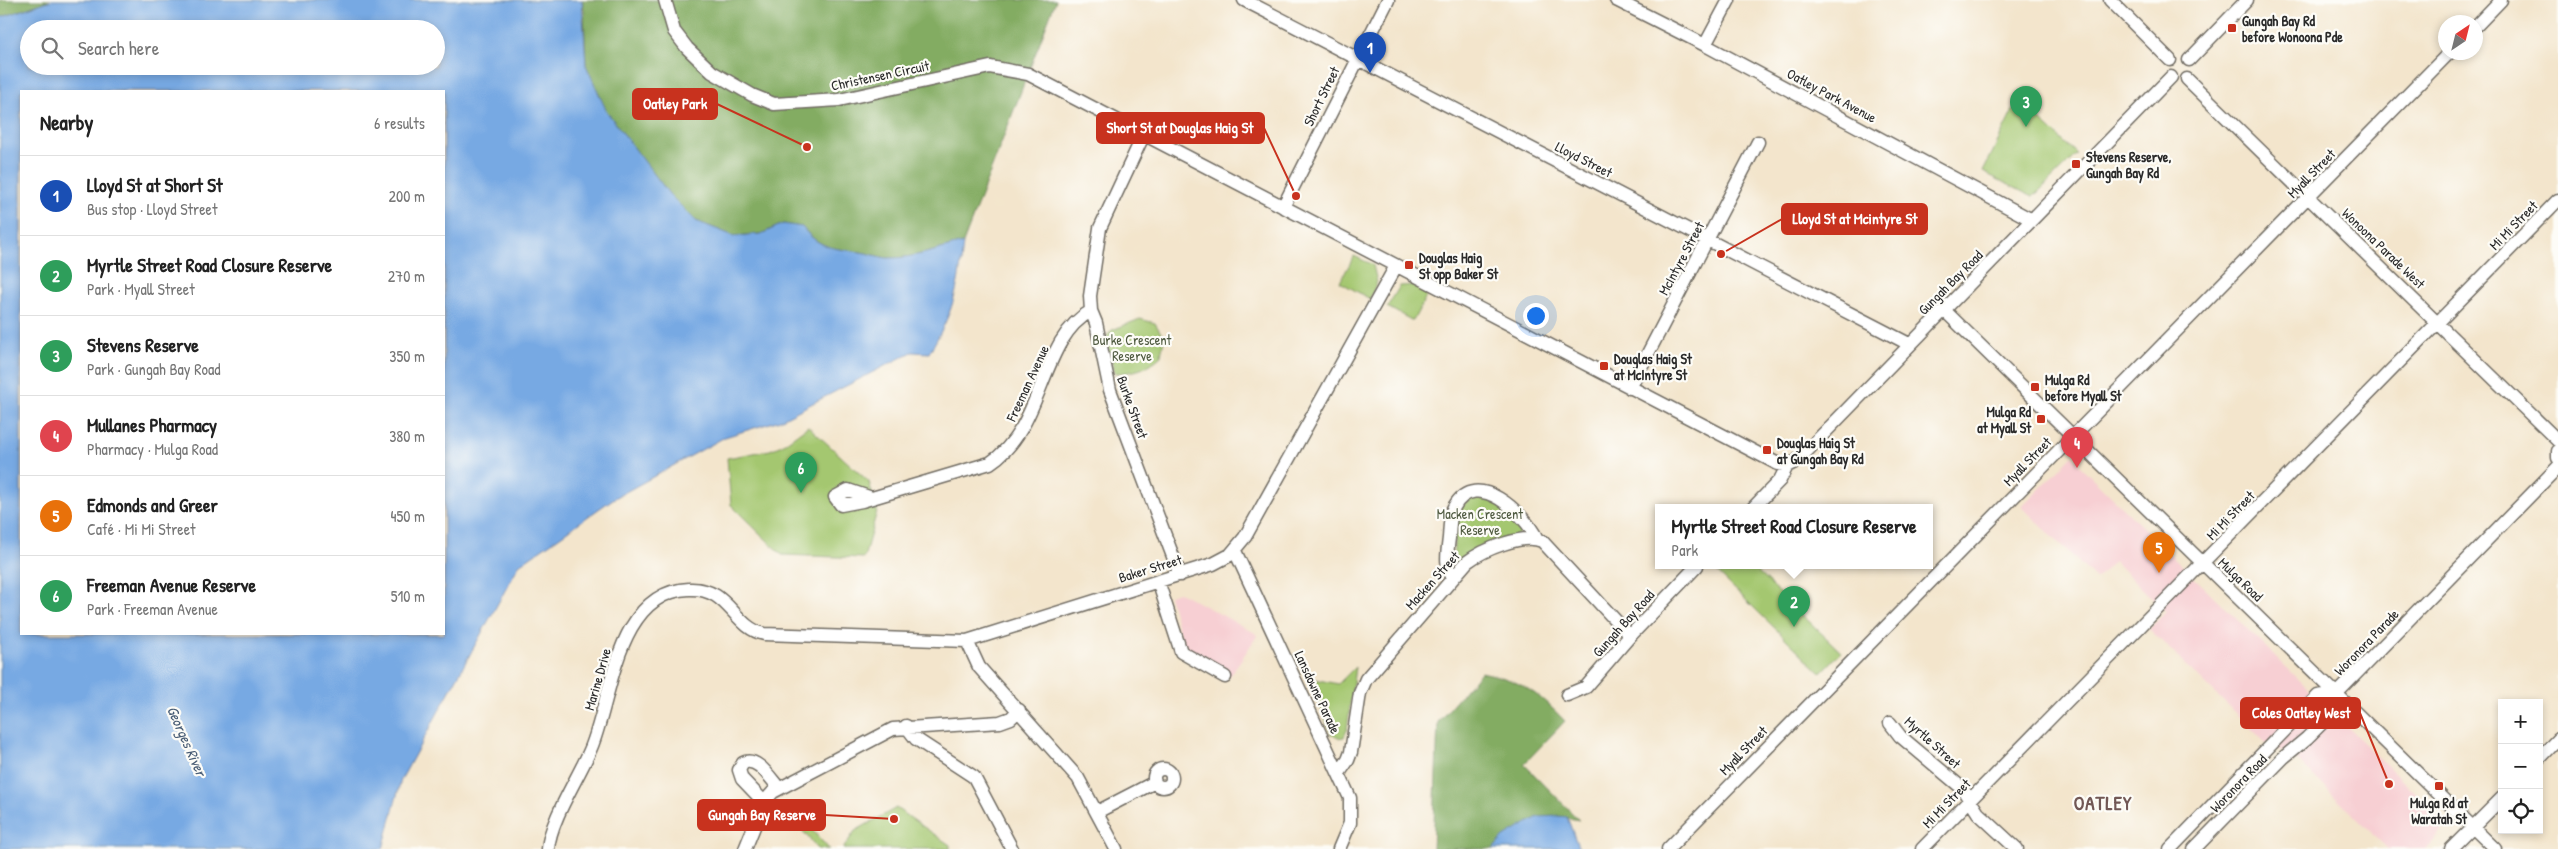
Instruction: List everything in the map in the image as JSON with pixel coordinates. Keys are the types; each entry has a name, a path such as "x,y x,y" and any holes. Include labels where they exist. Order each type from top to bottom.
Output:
{"street":[{"name":"Christensen Circuit","path":"665,0 674,31 687,48 712,72 752,95 774,104 839,100 990,67 1028,74 1630,388 1778,464 1787,466"},
{"name":"Lloyd Street","path":"1244,0 1909,344"},
{"name":"Short Street","path":"1283,206 1356,59 1388,0"},
{"name":"Oatley Park Avenue","path":"1616,0 1705,45 2032,220"},
{"path":"1705,45 1729,0"},
{"path":"2110,0 2170,60"},
{"path":"2189,60 2247,0"},
{"path":"2483,19 2501,0"},
{"path":"2177,56 2189,60 2192,70 2187,79 2180,81 2171,77 2167,67 2170,60 2177,56"},
{"name":"Myall Street","path":"1668,849 2442,60"},
{"name":"Gungah Bay Road","path":"1757,504 1780,480 1787,466 1797,461 2171,77"},
{"name":"Wonoona Parade West","path":"2187,79 2558,440"},
{"name":"Burke Street","path":"1144,134 1100,228 1090,296 1091,311 1096,323 1110,390 1180,575"},
{"name":"McIntyre Street","path":"1630,388 1758,142"},
{"name":"Mi Mi Street","path":"1922,849 2558,200"},
{"name":"Baker Street","path":"751,629 764,634 967,641 1213,564 1235,551 1245,538 1396,266"},
{"name":"Mulga Road","path":"1944,310 2496,849"},
{"name":"Freeman Avenue","path":"872,498 990,463 1003,454 1024,428 1066,334 1078,318 1091,311"},
{"path":"2558,451 2558,458"},
{"name":"Woronora Parade","path":"2170,849 2318,696 2336,693 2558,467"},
{"path":"1452,579 1446,564 1452,512 1461,498 1469,492 1478,491 1496,496 1528,524 1537,539 1547,544 1630,636"},
{"name":"Macken Street","path":"1339,773 1351,752 1360,693 1366,679 1467,562 1487,549 1521,540 1537,539"},
{"name":"Lansdowne Parade","path":"1235,551 1339,773 1352,808 1348,830 1339,849"},
{"name":"Gungah Bay Road","path":"1567,694 1586,687 1630,636 1694,569"},
{"path":"1158,581 1181,652 1225,677"},
{"name":"Marine Drive","path":"548,849 552,830 596,735 618,655 643,612 657,600 671,592 702,589 721,598 751,629"},
{"path":"967,641 980,667 1074,772 1116,849"},
{"name":"Woronora Road","path":"2194,849 2283,758 2307,738 2333,712 2336,693"},
{"path":"745,849 764,802 779,788 884,732 906,726 1000,722 1011,718 1019,710"},
{"name":"Myrtle Street","path":"1890,724 1900,736 1962,788 1978,813 2017,849"},
{"path":"906,726 916,739 974,777 1012,849"},
{"path":"2543,755 2558,739"},
{"name":"Woronora Road","path":"2270,745 2283,758"},
{"path":"764,802 740,777 739,770 743,763 748,760 755,762 779,788"},
{"path":"1097,812 1155,782"},
{"path":"2451,849 2498,802"},
{"name":"Woronora Road","path":"2202,816 2215,828"}],"shaded area":[{"path":"2073,455 2079,465 2448,825 2425,849 2388,849 2293,756 2267,744 2149,629 2166,612 2114,561 2096,579 2022,507"},
{"path":"1179,592 1255,633 1257,636 1230,676 1184,651 1169,595"}],"green space":[{"path":"0,0 50,0 0,18"},
{"path":"582,0 1056,0 963,243 916,255 887,258 842,250 821,244 802,227 783,224 761,234 734,236 696,221 670,195 607,113 586,65"},
{"path":"2018,100 2077,154 2033,197 1983,172"},
{"path":"1354,256 1373,265 1377,282 1370,299 1340,282"},
{"path":"1413,285 1428,293 1413,321 1387,307 1400,286"},
{"name":"Burke Crescent Reserve","path":"1140,319 1155,323 1164,338 1161,356 1151,364 1140,369 1115,373 1104,340 1112,330"},
{"path":"808,426 869,482 877,511 864,558 782,555 731,505 727,458 770,450 782,445"},
{"name":"Macken Crescent Reserve","path":"1471,497 1494,500 1517,522 1520,534 1476,548 1455,566 1453,565 1455,517 1457,511"},
{"path":"1714,569 1754,569 1841,652 1821,673"},
{"path":"1355,667 1347,730 1344,737 1338,738 1331,734 1309,678 1338,684"},
{"path":"1481,672 1518,683 1546,702 1565,721 1524,764 1579,820 1558,816 1504,837 1493,849 1433,849 1438,722"},
{"path":"788,803 829,849 818,849 784,809"},
{"path":"896,808 950,845 950,849 843,849 855,831"}],"water":[{"name":"Georges River","path":"51,0 582,0 586,65 607,112 670,195 696,221 734,236 761,234 783,224 802,227 821,244 842,250 887,258 916,255 963,243 954,300 944,325 929,353 912,352 780,420 725,437 613,499 519,565 401,780 383,849 0,849 0,18"},
{"path":"1538,817 1567,817 1579,849 1493,849 1504,837"}],"place":[{"name":"Gungah Bay Rd before Wonoona Pde","path":"2232,28"},
{"name":"Lloyd St at Short St","path":"1370,73"},
{"name":"Stevens Reserve","path":"2026,127"},
{"name":"Oatley Park","path":"807,147"},
{"name":"Stevens Reserve, Gungah Bay Rd","path":"2076,164"},
{"name":"Short St at Douglas Haig St","path":"1296,196"},
{"name":"Lloyd St at Mcintyre St","path":"1721,254"},
{"name":"Douglas Haig St opp Baker St","path":"1409,265"},
{"name":"Douglas Haig St at McIntyre St","path":"1604,366"},
{"name":"Mulga Rd before Myall St","path":"2035,387"},
{"name":"Mulga Rd at Myall St","path":"2041,419"},
{"name":"Douglas Haig St at Gungah Bay Rd","path":"1767,450"},
{"name":"Mullanes Pharmacy","path":"2077,468"},
{"name":"Freeman Avenue Reserve","path":"801,493"},
{"name":"Edmonds and Greer","path":"2159,573"},
{"name":"Myrtle Street Road Closure Reserve","path":"1794,627"},
{"name":"Coles Oatley West","path":"2389,784"},
{"name":"Mulga Rd at Waratah St","path":"2439,786"},
{"name":"Gungah Bay Reserve","path":"894,819"}],"district":[{"name":"OATLEY","path":"2103,803"}]}
